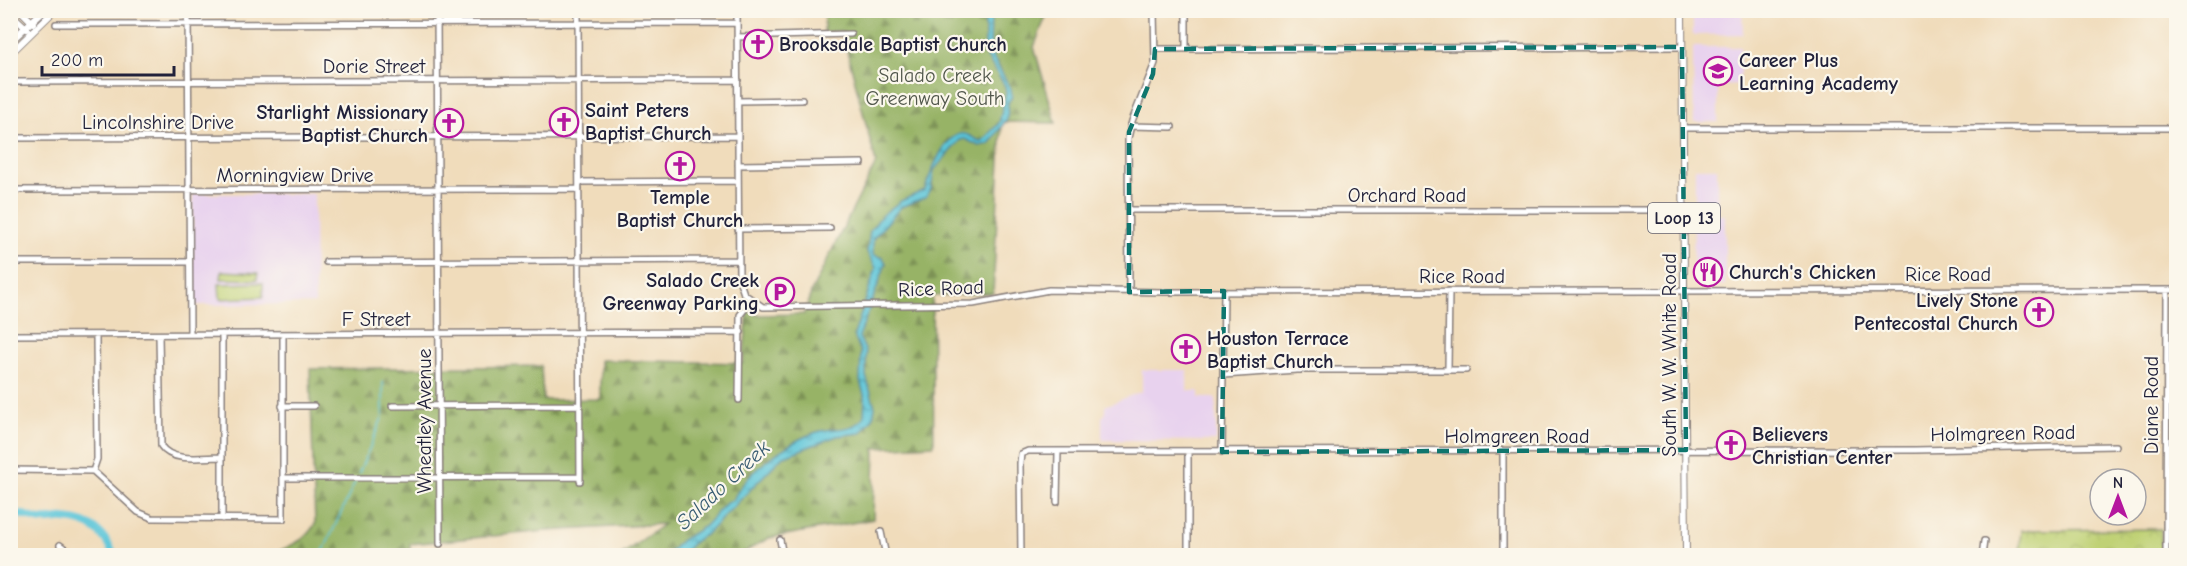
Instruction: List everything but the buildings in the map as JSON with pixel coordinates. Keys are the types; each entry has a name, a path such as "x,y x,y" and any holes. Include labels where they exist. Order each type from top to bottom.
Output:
{"main road":[{"path":"20,10 37,28"},
{"path":"10,42 44,10"},
{"path":"10,54 55,10"},
{"name":"South W. W. White Road","path":"1682,10 1686,555"},
{"path":"10,13 31,33"}],"street":[{"path":"188,10 190,334"},
{"name":"Wheatley Avenue","path":"438,10 440,544"},
{"path":"283,478 580,479 578,10"},
{"path":"737,10 739,284 751,301 740,315 739,400"},
{"path":"1129,292 1130,126 1153,74 1154,10"},
{"path":"1186,10 1186,49"},
{"path":"56,24 737,23"},
{"path":"737,37 851,34"},
{"path":"1155,49 1682,47"},
{"name":"Dorie Street","path":"10,82 738,80"},
{"path":"738,101 802,100"},
{"path":"1130,126 1172,127"},
{"path":"1684,128 2176,128"},
{"name":"Lincolnshire Drive","path":"10,138 738,136"},
{"path":"738,165 862,163"},
{"path":"579,182 738,181"},
{"name":"Morningview Drive","path":"10,190 579,189"},
{"name":"Orchard Road","path":"1129,210 1684,210"},
{"path":"738,229 830,228"},
{"path":"326,262 738,260"},
{"path":"10,262 189,262"},
{"name":"Rice Road","path":"751,301 763,307 981,304 1049,290 1129,292 2176,290"},
{"name":"Diane Road","path":"2166,555 2167,290"},
{"path":"1222,452 1224,291"},
{"path":"1448,369 1449,291"},
{"name":"F Street","path":"10,335 741,332"},
{"path":"93,471 97,459 96,334"},
{"path":"222,334 222,519"},
{"path":"10,470 93,471 138,512 147,517 283,519 283,334"},
{"path":"159,335 161,446 165,452 177,457 221,457"},
{"path":"1223,375 1297,370 1466,370"},
{"path":"2166,401 2176,401"},
{"path":"282,405 314,406"},
{"path":"392,406 580,405"},
{"name":"Holmgreen Road","path":"1021,555 1021,456 1028,451 1503,451 2116,446"},
{"path":"1057,502 1058,451"},
{"path":"1503,451 1503,555"},
{"path":"1188,452 1188,555"},
{"path":"881,532 886,555"},
{"path":"780,540 783,555"},
{"path":"1982,555 1984,541"},
{"path":"60,545 68,551 69,555"}],"highlighted area":[{"path":"1682,47 1686,450 1222,452 1224,291 1129,292 1129,132 1153,74 1155,49"}],"shaded area":[{"path":"1693,11 1742,11 1743,34 1693,35"},
{"path":"1693,47 1740,47 1740,84 1718,85 1718,122 1694,122"},
{"path":"1695,168 1717,168 1717,209 1695,209"},
{"path":"193,194 314,194 315,304 193,305"},
{"path":"1694,215 1725,215 1725,285 1698,285 1693,282"},
{"path":"1142,370 1187,370 1187,391 1199,391 1199,398 1216,398 1216,441 1102,440 1102,417 1105,414 1105,406 1142,391"}],"green space":[{"name":"Salado Creek Greenway South","path":"824,11 1048,11 1034,47 1056,123 1002,122 993,293 932,296 934,445 875,448 873,519 769,538 739,555 621,555 664,524 546,531 410,544 410,555 271,556 300,540 315,524 310,369 541,366 543,400 600,399 600,360 743,363 748,311 757,315 804,314 812,290 876,163 842,31 824,32"},
{"path":"222,271 258,273 257,280 221,279"},
{"path":"263,283 263,297 220,299 219,284"},
{"path":"2161,529 2161,555 2019,555 2021,530"}],"water":[{"path":"985,11 991,11 990,52 1011,89 1012,96 1008,103 1007,119 989,144 979,146 965,139 960,140 934,170 931,189 926,197 901,207 873,239 873,255 883,258 886,263 859,337 866,352 866,376 875,407 873,418 861,433 837,436 782,457 707,534 696,540 681,555 666,556 680,541 705,526 727,502 733,500 748,479 771,458 809,435 850,427 864,417 865,398 860,381 861,352 854,335 876,268 867,252 870,231 882,215 901,201 925,190 939,156 951,139 965,134 982,141 999,123 1006,93 1005,86 985,54"}],"waterway":[{"path":"359,473 383,416 383,382"},
{"path":"2175,410 2175,556"},
{"path":"317,556 324,550 355,482"},
{"path":"10,514 42,520 62,519 82,522 101,535 114,556"}],"place":[{"name":"Brooksdale Baptist Church","path":"758,44"},
{"name":"Career Plus Learning Academy","path":"1718,71"},
{"name":"Saint Peters Baptist Church","path":"564,122"},
{"name":"Starlight Missionary Baptist Church","path":"449,123"},
{"name":"Temple Baptist Church","path":"680,166"},
{"name":"Church's Chicken","path":"1708,272"},
{"name":"Salado Creek Greenway Parking","path":"780,292"},
{"name":"Lively Stone Pentecostal Church","path":"2039,312"},
{"name":"Houston Terrace Baptist Church","path":"1186,349"},
{"name":"Believers Christian Center","path":"1731,445"}],"water label":[{"name":"Salado Creek","path":"723,485"}]}
